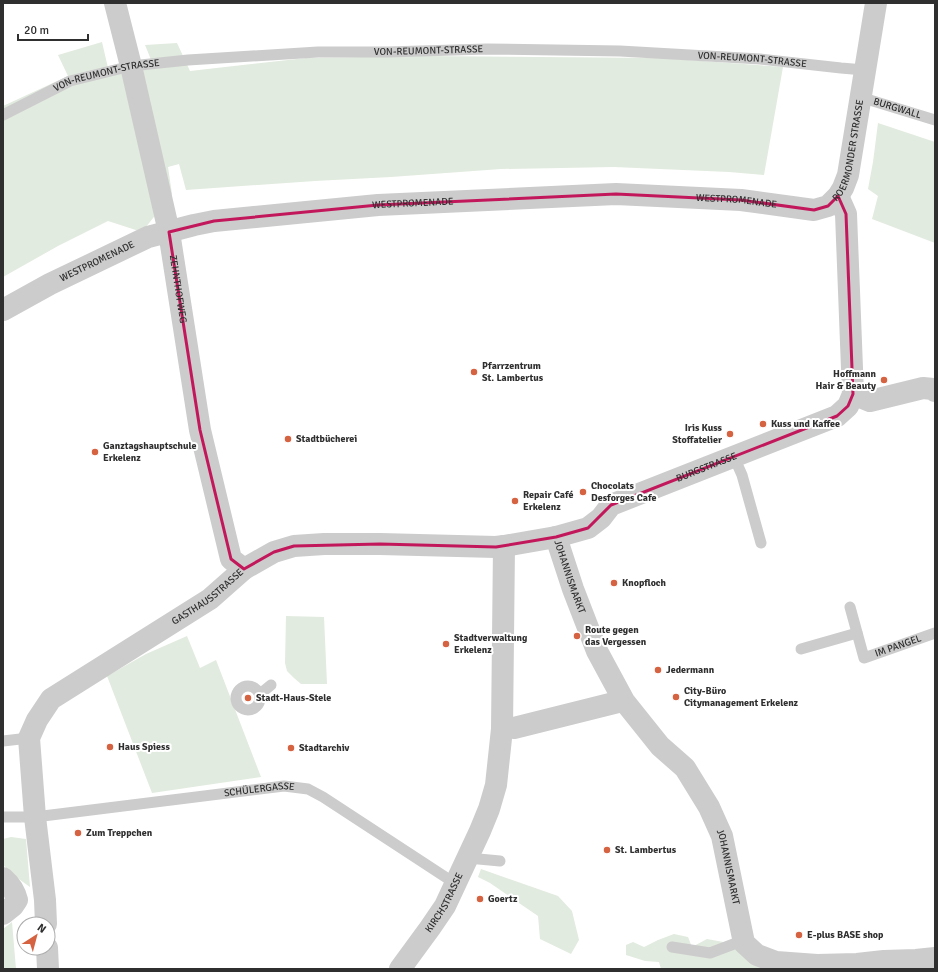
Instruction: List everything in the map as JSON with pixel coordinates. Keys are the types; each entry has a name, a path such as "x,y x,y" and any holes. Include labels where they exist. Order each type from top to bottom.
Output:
{"street":[{"name":"ZEHNTHOFWEG","path":"115,3 169,232 200,430 231,559 244,569"},
{"name":"ROERMONDER STRASSE","path":"853,394 846,214 838,196 848,175 876,3"},
{"name":"WESTPROMENADE","path":"3,310 50,284 148,237 214,221 378,205 616,194 741,200 814,210 828,206 838,196"},
{"path":"853,394 870,401 923,388 933,389 935,391"},
{"name":"BURGSTRASSE","path":"556,537 588,528 601,518 612,505 837,416 848,406 853,394"},
{"name":"JOHANNISMARKT","path":"504,546 556,537 597,651 624,701 660,746 685,768 709,807 722,836 744,942 758,962"},
{"name":"GASTHAUSSTRASSE","path":"46,916 35,817 29,738 37,720 51,699 210,599 244,569 274,552 294,546 324,544 504,546"},
{"name":"KIRCHSTRASSE","path":"400,969 445,906 480,831 489,809 496,785 502,729 504,546"},
{"path":"514,728 618,702"},
{"path":"3,878 15,893 10,907"},
{"path":"10,907 45,900"},
{"path":"47,956 48,969"},
{"path":"758,962 857,964 884,961 922,962"}],"lane":[{"name":"VON-REUMONT-STRASSE","path":"3,115 70,81 131,66 188,60 318,52 388,52 487,49 620,51 760,59 864,70"},
{"name":"BURGWALL","path":"860,97 935,120"},
{"path":"734,457 742,475 761,542"},
{"name":"IM PANGEL","path":"850,607 864,658 935,632"},
{"path":"801,649 857,633"},
{"path":"260,694 271,685"},
{"path":"3,741 29,738"},
{"name":"SCHÜLERGASSE","path":"3,817 35,817 284,786 308,789 323,797 456,884"},
{"path":"468,858 500,861"},
{"path":"672,947 710,953 739,942 743,938"}],"highlighted area":[{"path":"616,194 741,200 814,210 828,206 838,196 846,214 853,394 848,406 837,416 611,505 588,528 556,537 496,547 380,544 294,546 274,552 244,569 231,559 200,430 169,232 214,221 378,205"}],"shaded area":[{"path":"102,42 108,68 152,62 145,45 177,43 190,71 306,58 425,56 661,58 783,67 764,175 614,167 501,169 186,190 179,164 168,167 172,194 142,232 108,221 58,246 3,277 3,106 68,76 58,55"},
{"path":"878,123 935,142 935,243 872,219 878,196 868,189"},
{"path":"286,616 324,617 327,684 301,684 287,671 285,663"},
{"path":"187,636 200,668 216,660 261,777 152,793 107,676 146,654"},
{"path":"11,837 26,839 30,887 3,865 3,839"},
{"path":"481,869 558,896 572,911 579,940 571,954 540,939 538,916 490,883 478,877"},
{"path":"12,922 16,969 3,969 3,929"},
{"path":"674,934 688,937 692,947 707,939 734,944 753,952 762,969 661,969 659,962 645,961 626,955 626,945 633,942 644,947"}],"place":[{"name":"Pfarrzentrum St. Lambertus","path":"474,372"},
{"name":"Hoffmann Hair & Beauty","path":"884,380"},
{"name":"Kuss und Kaffee","path":"763,424"},
{"name":"Iris Kuss Stoffatelier","path":"730,434"},
{"name":"Stadtbücherei","path":"288,439"},
{"name":"Ganztagshauptschule Erkelenz","path":"95,452"},
{"name":"Chocolats Desforges Cafe","path":"583,492"},
{"name":"Repair Café Erkelenz","path":"515,501"},
{"name":"Knopfloch","path":"614,583"},
{"name":"Route gegen das Vergessen","path":"577,636"},
{"name":"Stadtverwaltung Erkelenz","path":"446,644"},
{"name":"Jedermann","path":"658,670"},
{"name":"City-Büro Citymanagement Erkelenz","path":"676,697"},
{"name":"Stadt-Haus-Stele","path":"248,698"},
{"name":"Haus Spiess","path":"110,747"},
{"name":"Stadtarchiv","path":"291,748"},
{"name":"Zum Treppchen","path":"78,833"},
{"name":"St. Lambertus","path":"607,850"},
{"name":"Goertz","path":"480,899"},
{"name":"E-plus BASE shop","path":"799,935"}]}
